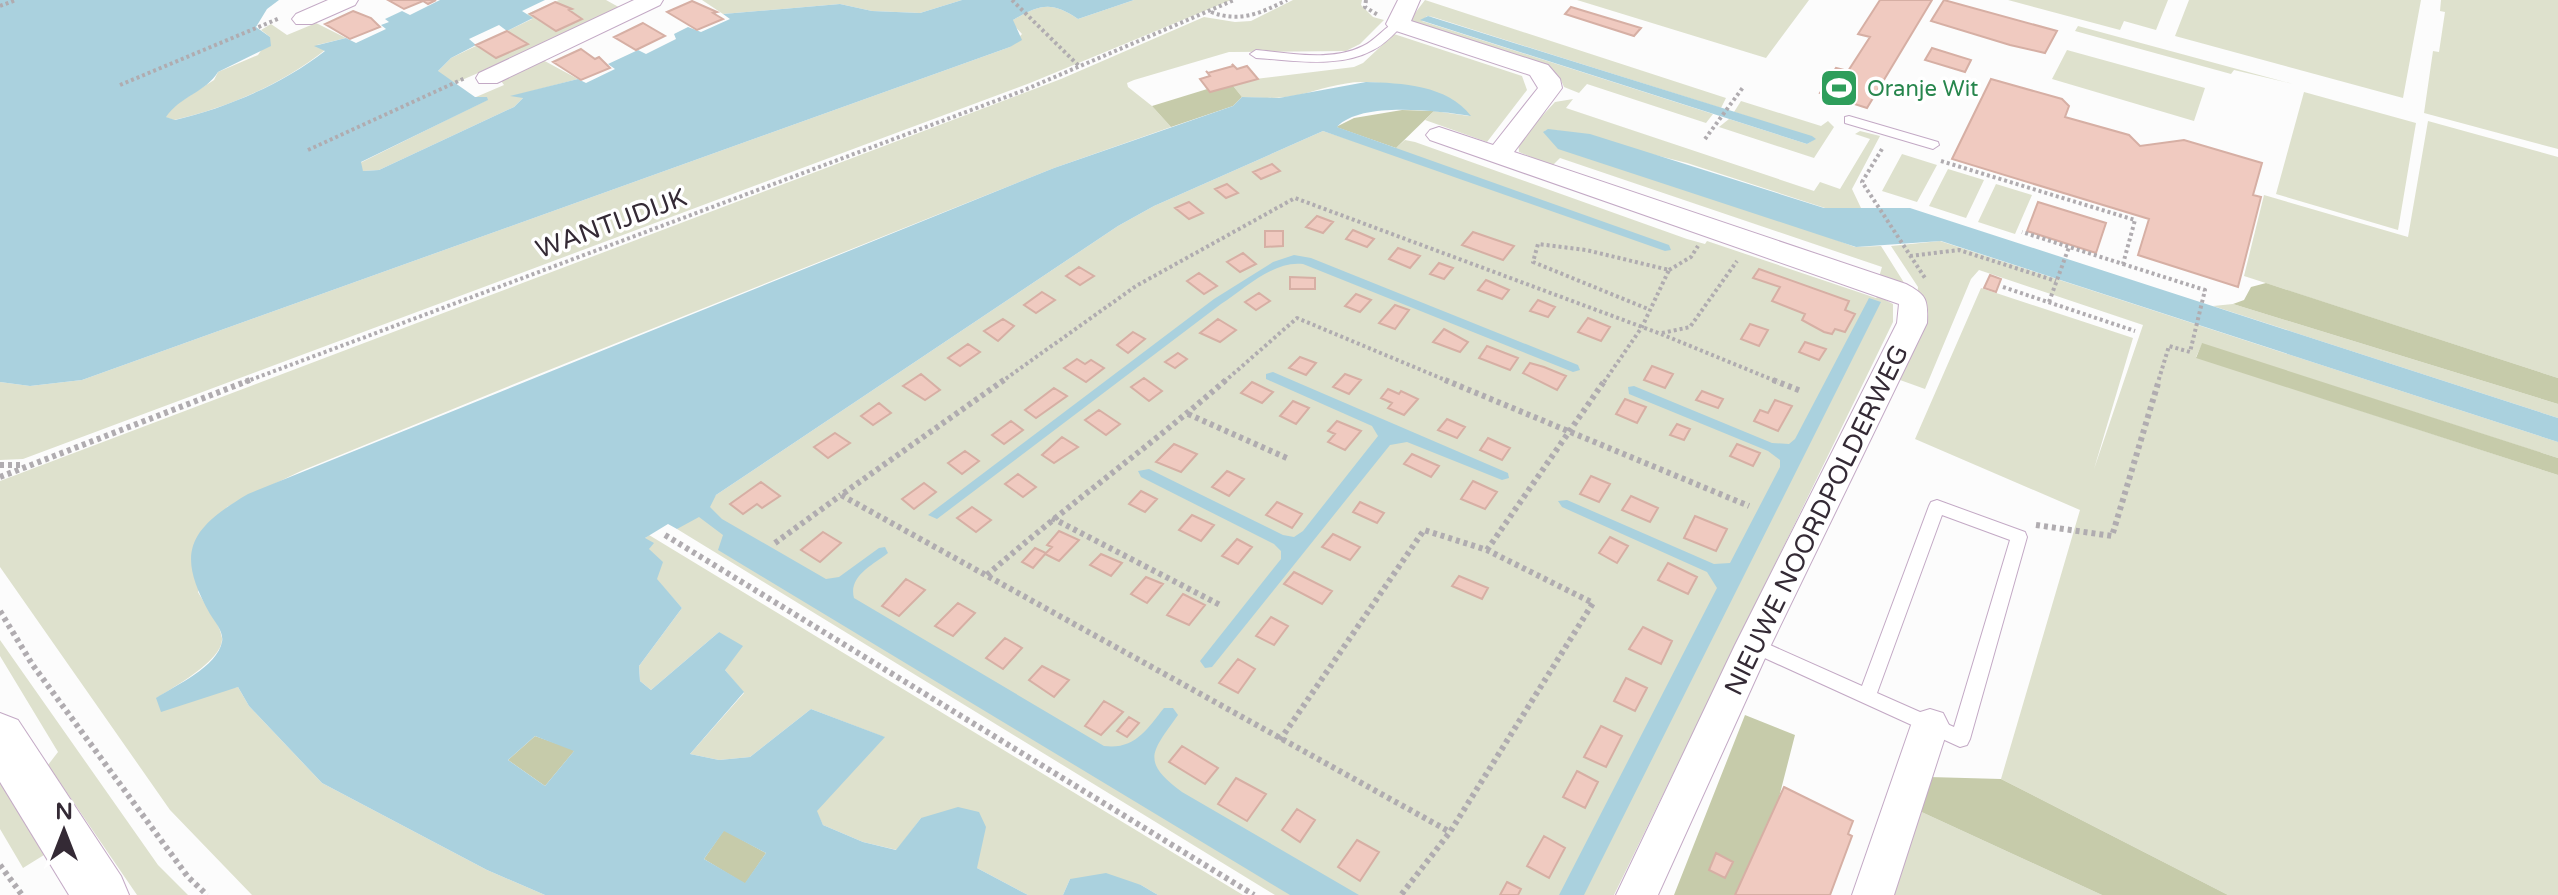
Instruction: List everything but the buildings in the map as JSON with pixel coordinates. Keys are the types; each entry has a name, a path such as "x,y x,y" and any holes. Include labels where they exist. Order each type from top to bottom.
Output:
{"street":[{"path":"296,17 347,0"},
{"path":"479,76 652,0"},
{"path":"1409,0 1398,24 1539,70 1548,79 1550,88 1499,155"},
{"name":"NIEUWE NOORDPOLDERWEG","path":"1439,135 1896,291 1914,300 1912,323 1753,645 1637,895"},
{"path":"1873,895 1930,725"},
{"path":"0,736 101,895"}],"lane":[{"path":"1256,54 1321,57 1354,54 1371,47 1398,24"},
{"path":"1849,120 1933,145"},
{"path":"1753,645 1960,739 2019,537 1937,506 1867,696"}],"path":[{"path":"0,6 16,0"},
{"path":"1012,0 1080,67"},
{"name":"WANTIJDIJK","path":"0,477 1008,97 1234,0"},
{"path":"1210,11 1237,20 1253,17 1287,0"},
{"path":"120,85 296,17"},
{"path":"308,150 479,76"},
{"path":"1705,139 1744,86"},
{"path":"1892,133 1862,182 1905,248"},
{"path":"1933,145 1929,157 2135,220 2123,264"},
{"path":"775,543 1136,286 1295,198 1661,334 1801,391"},
{"path":"1487,550 1642,327 1669,270 1691,257 1710,229"},
{"path":"2019,537 2027,523 2112,536 2169,346 2190,352 2205,290 2022,232"},
{"path":"1661,334 1690,327 1750,243"},
{"path":"1648,309 1533,262 1538,244 1586,250 1669,270"},
{"path":"2049,302 2069,247"},
{"path":"1910,256 1959,250 2056,281"},
{"path":"2003,287 2135,331"},
{"path":"987,575 1052,518 1187,414 1297,318 1749,506"},
{"path":"1187,414 1289,459"},
{"path":"0,465 27,465"},
{"path":"841,495 1450,832"},
{"path":"1052,518 1222,606"},
{"path":"1280,740 1424,530 1487,550 1593,603 1450,832 1401,895"},
{"path":"665,535 1254,895"},
{"path":"0,611 32,664 188,877 207,895"},
{"path":"0,865 22,895"}],"green space":[{"path":"559,0 606,0 624,10 455,83 437,72 451,58 532,19 527,14"},
{"path":"702,0 962,0 920,13 872,11 840,4 723,14"},
{"path":"1134,0 1231,0 1030,83 23,459 0,460 0,382 30,386 82,380 1010,47 1022,34 1012,23 1013,20 1039,8 1061,9 1078,19"},
{"path":"1293,0 1362,0 1361,5 1373,17 1384,20 1360,44 1346,51 1229,52 1134,80 1127,83 1128,87 1152,106 1171,127 1054,168 534,376 301,471 227,507 198,592 218,626 222,638 220,646 207,664 157,698 238,687 249,706 322,783 487,870 545,895 252,895 170,810 0,567 0,481 1061,79 1204,17 1251,21"},
{"path":"1425,0 1726,98 1721,108 1433,17 1427,16 1422,21 1713,114 1706,123 1587,84 1579,93 1564,87 1560,78 1542,66 1409,21"},
{"path":"1577,0 1809,0 1766,58"},
{"path":"2008,0 2168,0 2156,30 2124,21 2120,30"},
{"path":"2189,0 2421,0 2403,98 2175,36"},
{"path":"2441,0 2558,0 2558,149 2424,113 2433,51 2439,52 2445,12 2440,11"},
{"path":"316,23 346,38 317,45 325,50 291,74 234,102 174,120 165,117 172,107 214,80 218,72 258,55 270,37 261,30 271,24 287,35"},
{"path":"2078,26 2293,84 2234,70 2231,74 2075,31"},
{"path":"1394,34 1522,76 1527,90 1487,142 1425,120 1434,111 1469,116 1451,100 1423,90 1357,82 1291,96 1256,98 1242,97 1230,82 1354,67 1363,63"},
{"path":"2067,50 2205,88 2194,121 2052,79"},
{"path":"541,59 578,79 517,95 524,97 514,107 379,170 363,171 360,167 360,163 487,100 487,97 476,97 504,85 499,78"},
{"path":"1230,82 1242,97 1233,106 1171,127 1152,106"},
{"path":"2304,92 2416,123 2398,230 2276,194"},
{"path":"1573,99 1566,108 1814,191 1820,182 1840,189 1870,139 1855,134 1860,131 1880,136 1852,189 1861,208 1825,208 1687,163 1545,130 1855,247 1881,246 1908,289 1879,277 1882,267 1560,158 1552,166 1519,152 1518,142 1555,102"},
{"path":"1741,101 1821,126 1828,121 1834,127 1814,158 1719,127 1729,119 1807,144 1815,139 1734,112"},
{"path":"1402,110 1434,111 1396,148 1336,127 1354,118"},
{"path":"2428,121 2558,157 2558,378 2244,276 2264,195 2408,237"},
{"path":"1323,131 1390,153 1405,140 1415,142 1687,239 1705,244 1707,241 1876,298 1878,296 1893,304 1893,322 1614,895 1275,895 677,529 716,495 1118,226 1154,206"},
{"path":"1902,154 1937,165 1917,202 1882,191"},
{"path":"1948,169 1984,180 1966,218 1929,206"},
{"path":"1996,184 2032,195 2015,234 1978,222"},
{"path":"1940,241 2558,442 2558,458 2202,344 2196,357 2558,475 2558,895 2228,895 2001,779 2080,510 1915,439 1981,288 2133,338 2094,469 2143,325 1979,270 1971,279 1925,389 1900,380 1927,316 1917,296 1918,287 1891,246"},
{"path":"2266,283 2558,378 2558,404 2233,304 2244,300 2251,287"},
{"path":"2233,304 2558,404 2558,418 2213,306"},
{"path":"2202,343 2558,458 2558,475 2196,358"},
{"path":"649,535 1243,895 1158,895 1141,885 1070,879 1063,895 1028,895 977,868 921,818 897,850 863,842 823,825 816,811 884,737 811,709 750,757 719,760 690,754 744,693 725,670 719,632 651,690 640,681 639,666 682,608 656,579 644,539"},
{"path":"0,640 158,865 188,895 137,895 48,765 58,752 0,656"},
{"path":"1745,715 1795,735 1754,895 1674,895"},
{"path":"535,736 575,750 545,786 508,760"},
{"path":"1929,777 2001,779 2228,895 2102,895 1915,809"},
{"path":"0,783 44,855 23,868 0,829"},
{"path":"1915,809 2102,895 1881,895"},
{"path":"724,830 766,853 745,884 704,859"}],"water":[{"path":"0,0 279,0 267,9 256,27 270,37 271,46 218,72 207,85 171,110 166,117 175,120 253,93 291,74 325,51 314,46 346,38 356,43 386,29 381,25 389,22 385,19 402,11 410,15 440,0 545,0 522,11 533,18 507,31 499,25 469,39 476,45 451,58 438,71 475,97 487,97 488,100 361,162 363,171 379,170 514,107 523,98 510,96 578,79 586,83 615,69 608,64 638,50 646,54 676,39 674,34 688,27 701,32 730,19 723,14 840,4 872,11 920,13 962,0 1134,0 1078,19 1061,9 1039,8 1013,20 1022,40 1010,47 82,380 30,386 0,382"},
{"path":"1428,16 1816,139 1807,144 1420,20"},
{"path":"1366,82 1409,85 1437,92 1450,98 1471,116 1420,110 1381,111 1348,119 1337,127 1669,245 1671,250 1665,251 1323,131 1154,206 1118,226 716,495 710,507 722,519 826,579 839,577 879,548 885,547 888,553 858,577 853,590 854,598 1104,746 1124,745 1132,741 1164,708 1173,708 1178,715 1154,756 1160,772 1182,792 1359,895 1290,895 718,550 723,535 699,517 677,529 668,524 645,538 654,543 649,549 663,562 657,579 682,608 639,666 640,681 651,690 719,632 743,646 725,670 744,692 690,754 719,760 750,757 811,709 885,737 817,811 823,825 863,842 896,850 921,818 958,807 979,812 986,827 977,868 1028,895 545,895 487,870 322,783 249,706 238,687 161,712 156,698 204,667 219,651 222,642 220,631 193,574 191,558 194,544 212,519 248,494 1054,168 1233,106 1242,97 1279,98","holes":["535,736 574,751 545,786 508,760","724,831 766,853 745,883 704,859"]},
{"path":"1548,129 1590,134 1824,208 1910,208 2558,418 2558,442 1941,241 1856,247 1558,149 1543,132"},
{"path":"1294,255 1311,258 1578,365 1580,370 1573,372 1303,264 1281,266 1221,304 937,519 928,515 1214,299 1273,262"},
{"path":"1869,298 1881,302 1584,895 1559,895 1717,588 1707,572 1562,507 1558,501 1567,500 1714,564 1730,563 1780,467 1780,460 1768,451 1629,394 1628,387 1634,386 1772,443 1789,444 1795,439"},
{"path":"1273,372 1508,473 1509,478 1502,480 1407,442 1390,445 1212,667 1205,668 1200,661 1281,559 1281,551 1274,544 1141,477 1138,471 1149,469 1283,535 1294,537 1303,531 1378,436 1372,426 1266,379 1266,374"},
{"path":"1106,873 1141,885 1158,895 1063,895 1070,879"}],"place":[{"name":"Oranje Wit","path":"1839,88"}]}
